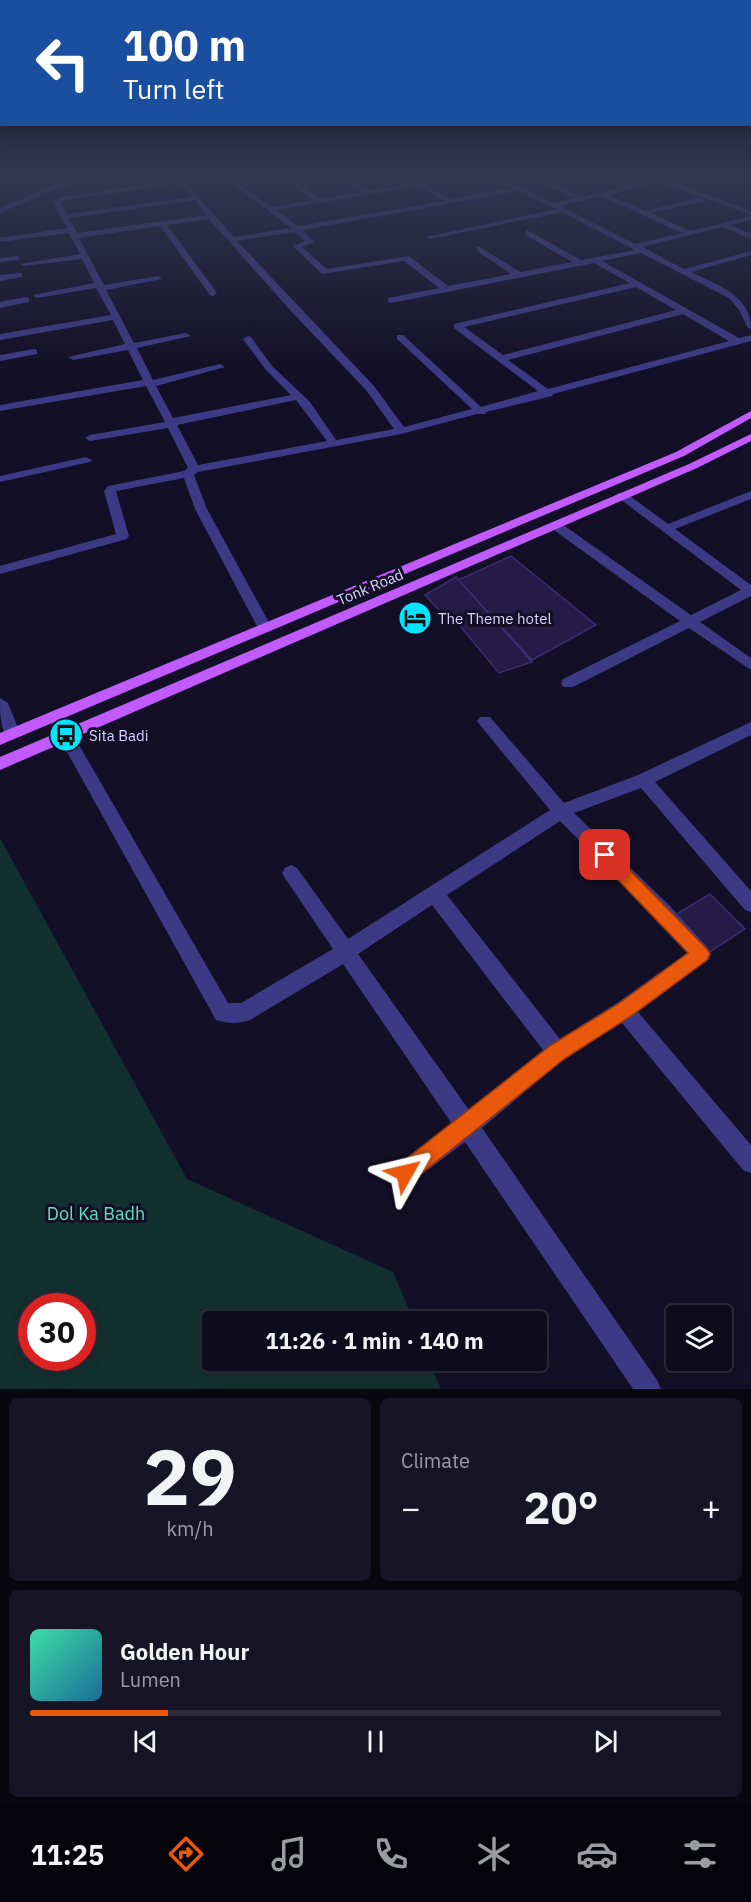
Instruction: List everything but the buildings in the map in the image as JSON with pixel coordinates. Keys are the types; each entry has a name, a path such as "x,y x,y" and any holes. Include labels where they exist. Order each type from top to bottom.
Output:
{"main road":[{"name":"Tonk Road","path":"6,736 680,454 751,414"},
{"name":"Tonk Road","path":"0,764 622,496 751,437"}],"street":[{"path":"77,241 171,423 191,471 201,509 265,628"},
{"path":"174,241 213,293"},
{"path":"233,241 370,388 401,431"},
{"path":"309,241 297,246 327,272 406,258 446,289"},
{"path":"542,241 580,263"},
{"path":"625,241 732,296 743,309 751,326"},
{"path":"391,300 595,260 663,241"},
{"path":"480,249 518,275"},
{"path":"685,271 751,253"},
{"path":"24,264 85,255"},
{"path":"0,260 16,258"},
{"path":"595,260 738,342"},
{"path":"0,279 19,275"},
{"path":"37,295 158,279"},
{"path":"548,394 457,326 638,284"},
{"path":"0,305 26,300"},
{"path":"500,359 684,311"},
{"path":"0,337 115,317"},
{"path":"73,357 186,336"},
{"path":"400,337 481,412"},
{"path":"248,339 269,368 298,397 334,444"},
{"path":"0,570 123,536 112,488 401,431 481,412 751,339"},
{"path":"0,358 34,352"},
{"path":"0,408 150,383 220,368"},
{"path":"90,438 298,397"},
{"path":"0,479 86,460"},
{"path":"669,528 751,495"},
{"path":"568,683 751,591 669,528 622,496"},
{"path":"555,525 751,665"},
{"path":"0,703 6,736"},
{"path":"55,716 223,1013 243,1013 347,952 561,811 644,780 751,728"},
{"path":"405,1173 558,1052 624,1010 701,954 662,911 561,811 485,721"},
{"path":"644,780 751,904"},
{"path":"291,873 648,1389"},
{"path":"434,893 558,1052"},
{"path":"624,1010 751,1162"}],"green space":[{"name":"Dol Ka Badh","path":"0,838 187,1179 393,1272 410,1311 202,1311 202,1371 433,1371 441,1389 0,1389"}],"place":[{"name":"The Theme hotel","path":"415,618"},
{"name":"Sita Badi","path":"66,735"}],"route":[{"path":"405,1173 558,1052 624,1010 701,954 662,911 605,855"}]}
